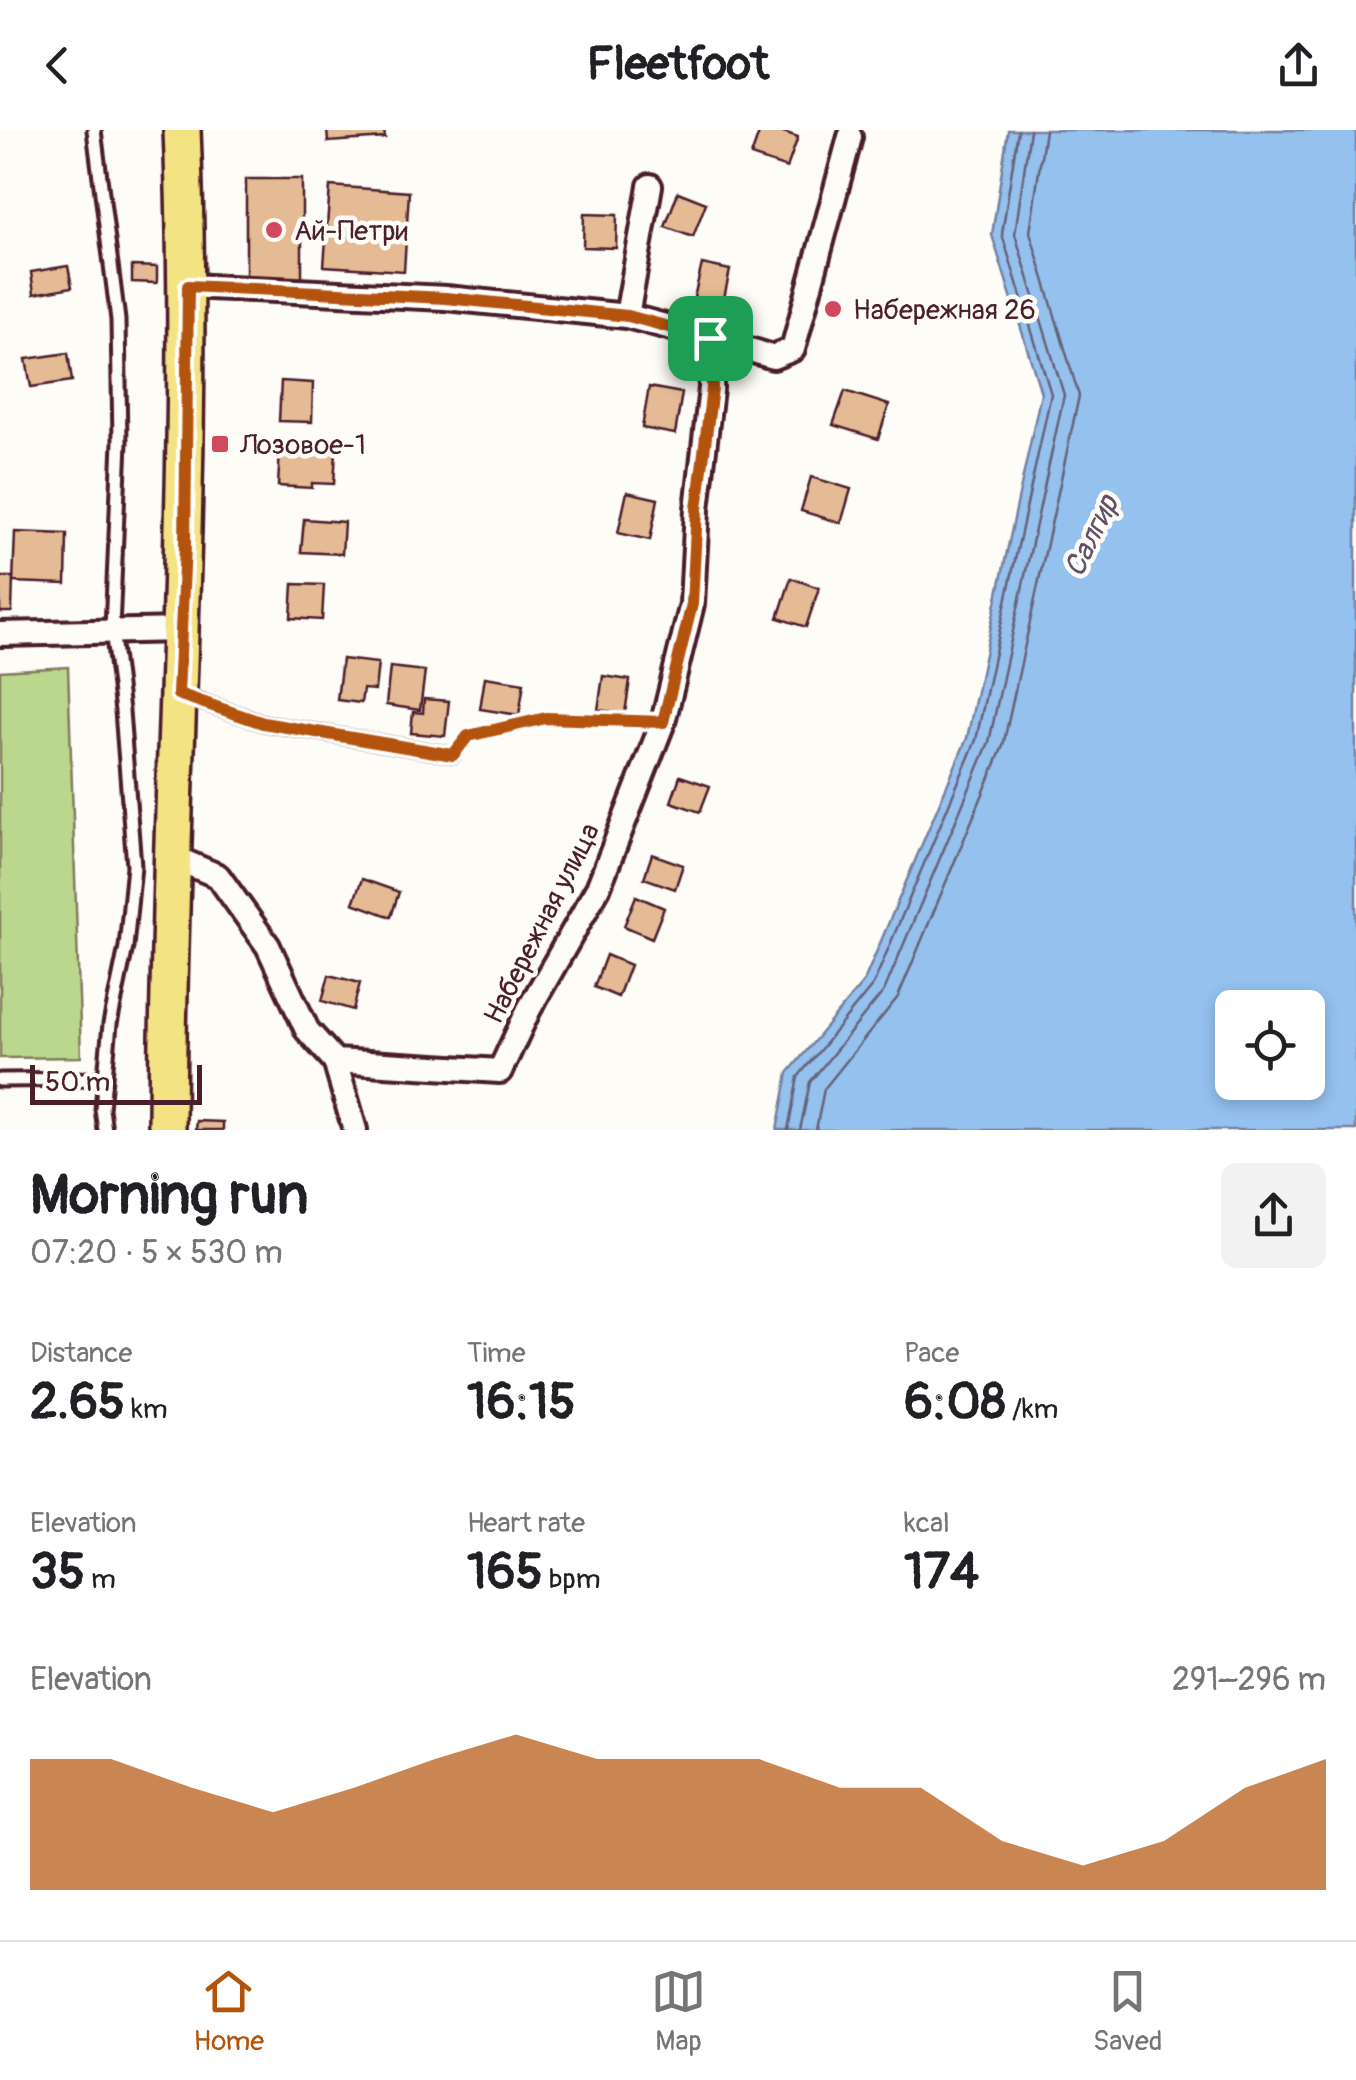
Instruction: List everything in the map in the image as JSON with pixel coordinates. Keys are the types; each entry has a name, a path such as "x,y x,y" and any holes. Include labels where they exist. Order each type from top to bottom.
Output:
{"main road":[{"path":"167,1130 188,286 182,130"}],"street":[{"path":"188,286 446,298 628,316 774,357 793,348 850,137"},
{"path":"628,316 650,186"},
{"name":"Набережная улица","path":"336,1061 500,1071 529,1009 598,888 663,722 692,604 697,509 712,388 710,338"},
{"path":"0,634 182,630"},
{"path":"173,857 218,876 268,946 307,1030 336,1061 355,1130"}],"lane":[{"path":"94,130 118,320 120,442 112,629 134,866 126,947 110,1024 105,1130"},
{"path":"178,694 263,723 453,755"},
{"path":"0,1080 105,1079"}],"path":[{"path":"453,755 468,736 546,718 663,722"}],"green space":[{"path":"68,667 81,1057 0,1058 0,671"}],"water":[{"name":"Салгир","path":"1008,130 1356,130 1356,1130 777,1130 788,1073 864,981 967,738 1041,393 992,235"}],"building":[{"path":"327,130 384,130 385,138 328,142"},
{"path":"760,130 778,130 798,137 787,168 751,156"},
{"name":"Ай-Петри","path":"246,179 302,179 302,281 246,281"},
{"path":"330,186 409,192 404,271 324,266"},
{"path":"678,192 706,203 693,237 665,227"},
{"path":"584,214 617,215 616,248 583,247"},
{"path":"702,264 730,270 721,312 692,306"},
{"path":"68,266 72,287 34,294 31,272"},
{"path":"132,266 157,267 157,283 132,282"},
{"path":"68,353 72,381 31,387 26,359"},
{"path":"281,381 313,383 312,422 279,421"},
{"path":"649,387 682,393 675,434 642,428"},
{"path":"845,391 889,405 878,439 833,425"},
{"path":"280,449 336,452 334,484 312,483 312,488 278,486"},
{"path":"811,477 851,489 841,523 801,511"},
{"path":"627,492 658,499 650,540 618,533"},
{"path":"304,519 344,522 342,554 301,552"},
{"path":"15,532 67,534 66,584 13,582"},
{"path":"0,577 13,577 12,612 0,612"},
{"path":"791,578 819,588 806,627 778,618"},
{"path":"293,584 324,585 322,620 291,618"},
{"path":"342,659 378,663 375,690 363,689 361,703 337,700"},
{"path":"390,667 425,671 420,710 386,705"},
{"path":"603,676 630,680 625,713 598,710"},
{"path":"485,677 524,683 519,715 480,709"},
{"path":"424,699 449,701 445,736 411,733 413,712 423,713"},
{"path":"680,776 710,786 700,812 671,802"},
{"path":"652,854 683,865 675,889 644,878"},
{"path":"362,879 399,892 391,917 353,903"},
{"path":"636,896 664,908 652,938 624,926"},
{"path":"606,955 630,965 618,997 594,987"},
{"path":"329,975 360,983 353,1010 322,1001"},
{"path":"197,1121 223,1122 223,1130 196,1130"}],"place":[{"name":"Ай-Петри","path":"274,230"},
{"name":"Набережная 26","path":"833,309"},
{"name":"Лозовое-1","path":"220,444"}],"route":[{"path":"188,286 446,298 628,316 710,338 712,388 697,509 692,604 663,722 546,718 468,736 453,755 263,723 178,694 185,546 188,286"}]}
